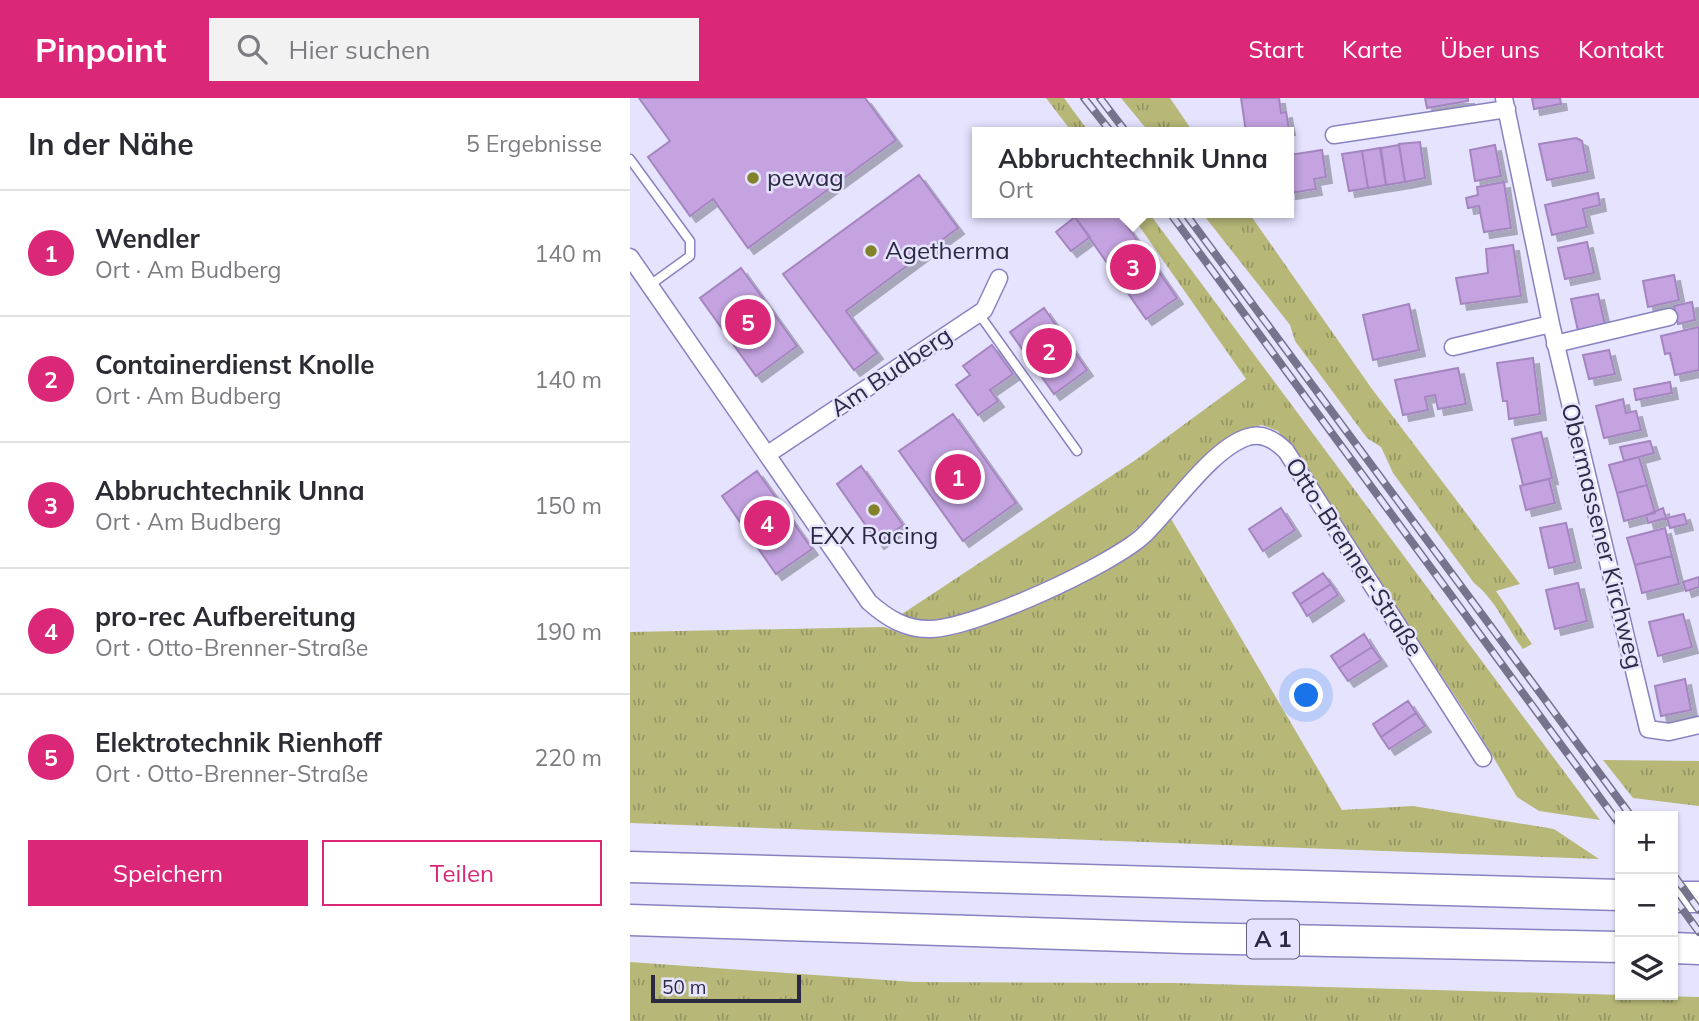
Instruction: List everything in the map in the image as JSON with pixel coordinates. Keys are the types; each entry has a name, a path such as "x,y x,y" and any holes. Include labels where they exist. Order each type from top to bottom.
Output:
{"highway":[{"name":"A 1","path":"630,867 1615,895"},
{"path":"1678,897 1699,897"},
{"name":"A 1","path":"630,920 1173,938 1615,947"},
{"path":"1678,948 1699,949"}],"street":[{"name":"Obermassener Kirchweg","path":"1334,135 1506,103 1555,344 1648,729 1669,732 1699,725"},
{"name":"Otto-Brenner-Straße","path":"630,257 869,602 897,622 931,629 981,618 1104,563 1143,535 1217,457 1233,444 1247,437 1266,437 1286,451 1483,758"},
{"name":"Am Budberg","path":"768,454 979,314 984,310 999,278"},
{"path":"1555,344 1669,317"},
{"path":"1452,346 1551,324"}],"lane":[{"path":"630,159 690,241 690,256 650,285"},
{"path":"979,314 1077,451"}],"green space":[{"path":"1046,98 1064,98 1085,127 1068,127"},
{"path":"1121,98 1170,98 1190,127 1145,127"},
{"path":"1133,218 1153,218 1600,820 1539,811 1517,797 1474,725 1311,478 1278,431 1262,425 1244,429 1220,445 1163,505 1109,553 981,610 933,622 916,621 902,614 1137,459 1246,379"},
{"path":"1206,218 1252,218 1372,389 1520,584 1496,591 1532,644 1523,649 1495,606 1474,583 1393,473 1381,447 1367,438 1295,341 1290,325"},
{"path":"1170,517 1342,810 1413,806 1554,829 1599,859 630,823 630,632 884,627 904,635 931,636 984,622 1116,565"},
{"path":"1603,760 1699,761 1699,806 1633,798"},
{"path":"630,962 914,982 1173,983 1615,995 1615,1000 1678,1000 1678,996 1699,997 1699,1021 630,1021"}],"building":[{"name":"pewag","path":"639,98 865,98 896,140 748,248 713,199 690,216 648,157 670,141"},
{"path":"1241,98 1279,98 1281,113 1286,112 1289,127 1245,127"},
{"path":"1425,98 1468,98 1468,101 1427,108"},
{"path":"1532,98 1560,98 1561,104 1534,109"},
{"path":"1576,138 1582,141 1588,172 1547,180 1539,144"},
{"path":"1420,142 1425,178 1405,182 1399,144"},
{"path":"1399,145 1405,182 1386,185 1381,148"},
{"path":"1495,145 1501,176 1475,181 1470,150"},
{"path":"1380,148 1386,185 1368,188 1362,151"},
{"path":"1322,150 1326,177 1314,179 1316,189 1294,192 1294,154"},
{"path":"1362,151 1368,188 1349,191 1342,154"},
{"name":"Agetherma","path":"919,175 958,228 846,311 877,353 854,370 783,274"},
{"path":"1504,182 1511,228 1484,232 1479,206 1468,208 1466,198 1478,195 1477,187"},
{"path":"1598,193 1600,205 1583,209 1587,227 1552,235 1545,205"},
{"path":"1076,218 1121,218 1177,298 1146,319"},
{"path":"1076,218 1090,237 1071,251 1056,232"},
{"path":"1587,242 1594,273 1565,279 1558,248"},
{"path":"1513,245 1521,296 1461,304 1456,278 1488,273 1486,249"},
{"path":"741,268 797,346 756,376 700,298"},
{"path":"1674,275 1679,300 1648,307 1643,281"},
{"path":"1598,294 1605,325 1578,331 1571,299"},
{"path":"1692,302 1695,320 1678,324 1674,306"},
{"path":"1409,304 1419,350 1373,360 1363,315"},
{"path":"1044,308 1087,370 1054,394 1010,332"},
{"path":"1699,327 1699,370 1675,375 1670,353 1665,354 1661,336"},
{"path":"992,345 1013,374 990,390 998,401 978,415 956,385 970,375 963,366"},
{"path":"1609,350 1615,374 1589,379 1583,355"},
{"path":"1533,358 1540,414 1509,419 1497,363"},
{"path":"1458,368 1466,404 1438,409 1435,395 1425,397 1428,410 1403,415 1395,380"},
{"path":"1670,382 1672,393 1636,400 1634,389"},
{"path":"1623,399 1626,413 1636,411 1641,430 1604,438 1596,406"},
{"path":"953,414 1016,503 963,541 899,451"},
{"path":"1541,432 1552,478 1523,485 1512,439"},
{"path":"1650,441 1654,453 1624,461 1620,447"},
{"path":"1639,457 1647,485 1617,493 1609,465"},
{"name":"EXX Racing","path":"861,466 903,525 878,543 837,484"},
{"path":"757,471 812,549 776,574 722,496"},
{"path":"1549,479 1555,503 1526,510 1520,486"},
{"path":"1647,485 1655,513 1624,521 1617,493"},
{"path":"1281,508 1295,530 1263,551 1249,529"},
{"path":"1663,508 1666,518 1648,523 1646,515"},
{"path":"1684,514 1687,524 1670,528 1667,518"},
{"path":"1566,523 1575,562 1549,568 1540,528"},
{"path":"1665,528 1672,556 1635,565 1627,538"},
{"path":"1672,556 1679,584 1642,593 1635,565"},
{"path":"1323,573 1331,584 1300,604 1293,593"},
{"path":"1699,577 1699,587 1686,591 1683,582"},
{"path":"1578,583 1587,621 1555,629 1546,590"},
{"path":"1331,584 1338,595 1307,616 1300,604"},
{"path":"1683,614 1692,647 1658,656 1649,622"},
{"path":"1364,634 1372,647 1339,668 1331,656"},
{"path":"1372,647 1381,660 1348,681 1339,668"},
{"path":"1685,679 1691,710 1661,716 1655,686"},
{"path":"1408,701 1416,713 1381,737 1373,724"},
{"path":"1416,713 1425,726 1389,749 1381,737"}],"railway":[{"path":"1084,98 1107,127"},
{"path":"1100,98 1122,127"},
{"path":"1174,218 1615,818"},
{"path":"1189,218 1627,811"},
{"path":"1678,881 1699,910"},
{"path":"1678,903 1699,932"}],"place":[{"name":"pewag","path":"753,178"},
{"name":"Agetherma","path":"871,251"},
{"name":"Abbruchtechnik Unna","path":"1133,267"},
{"name":"Elektrotechnik Rienhoff","path":"748,322"},
{"name":"Containerdienst Knolle","path":"1049,351"},
{"name":"Wendler","path":"958,477"},
{"name":"EXX Racing","path":"874,510"},
{"name":"pro-rec Aufbereitung","path":"767,523"}]}
